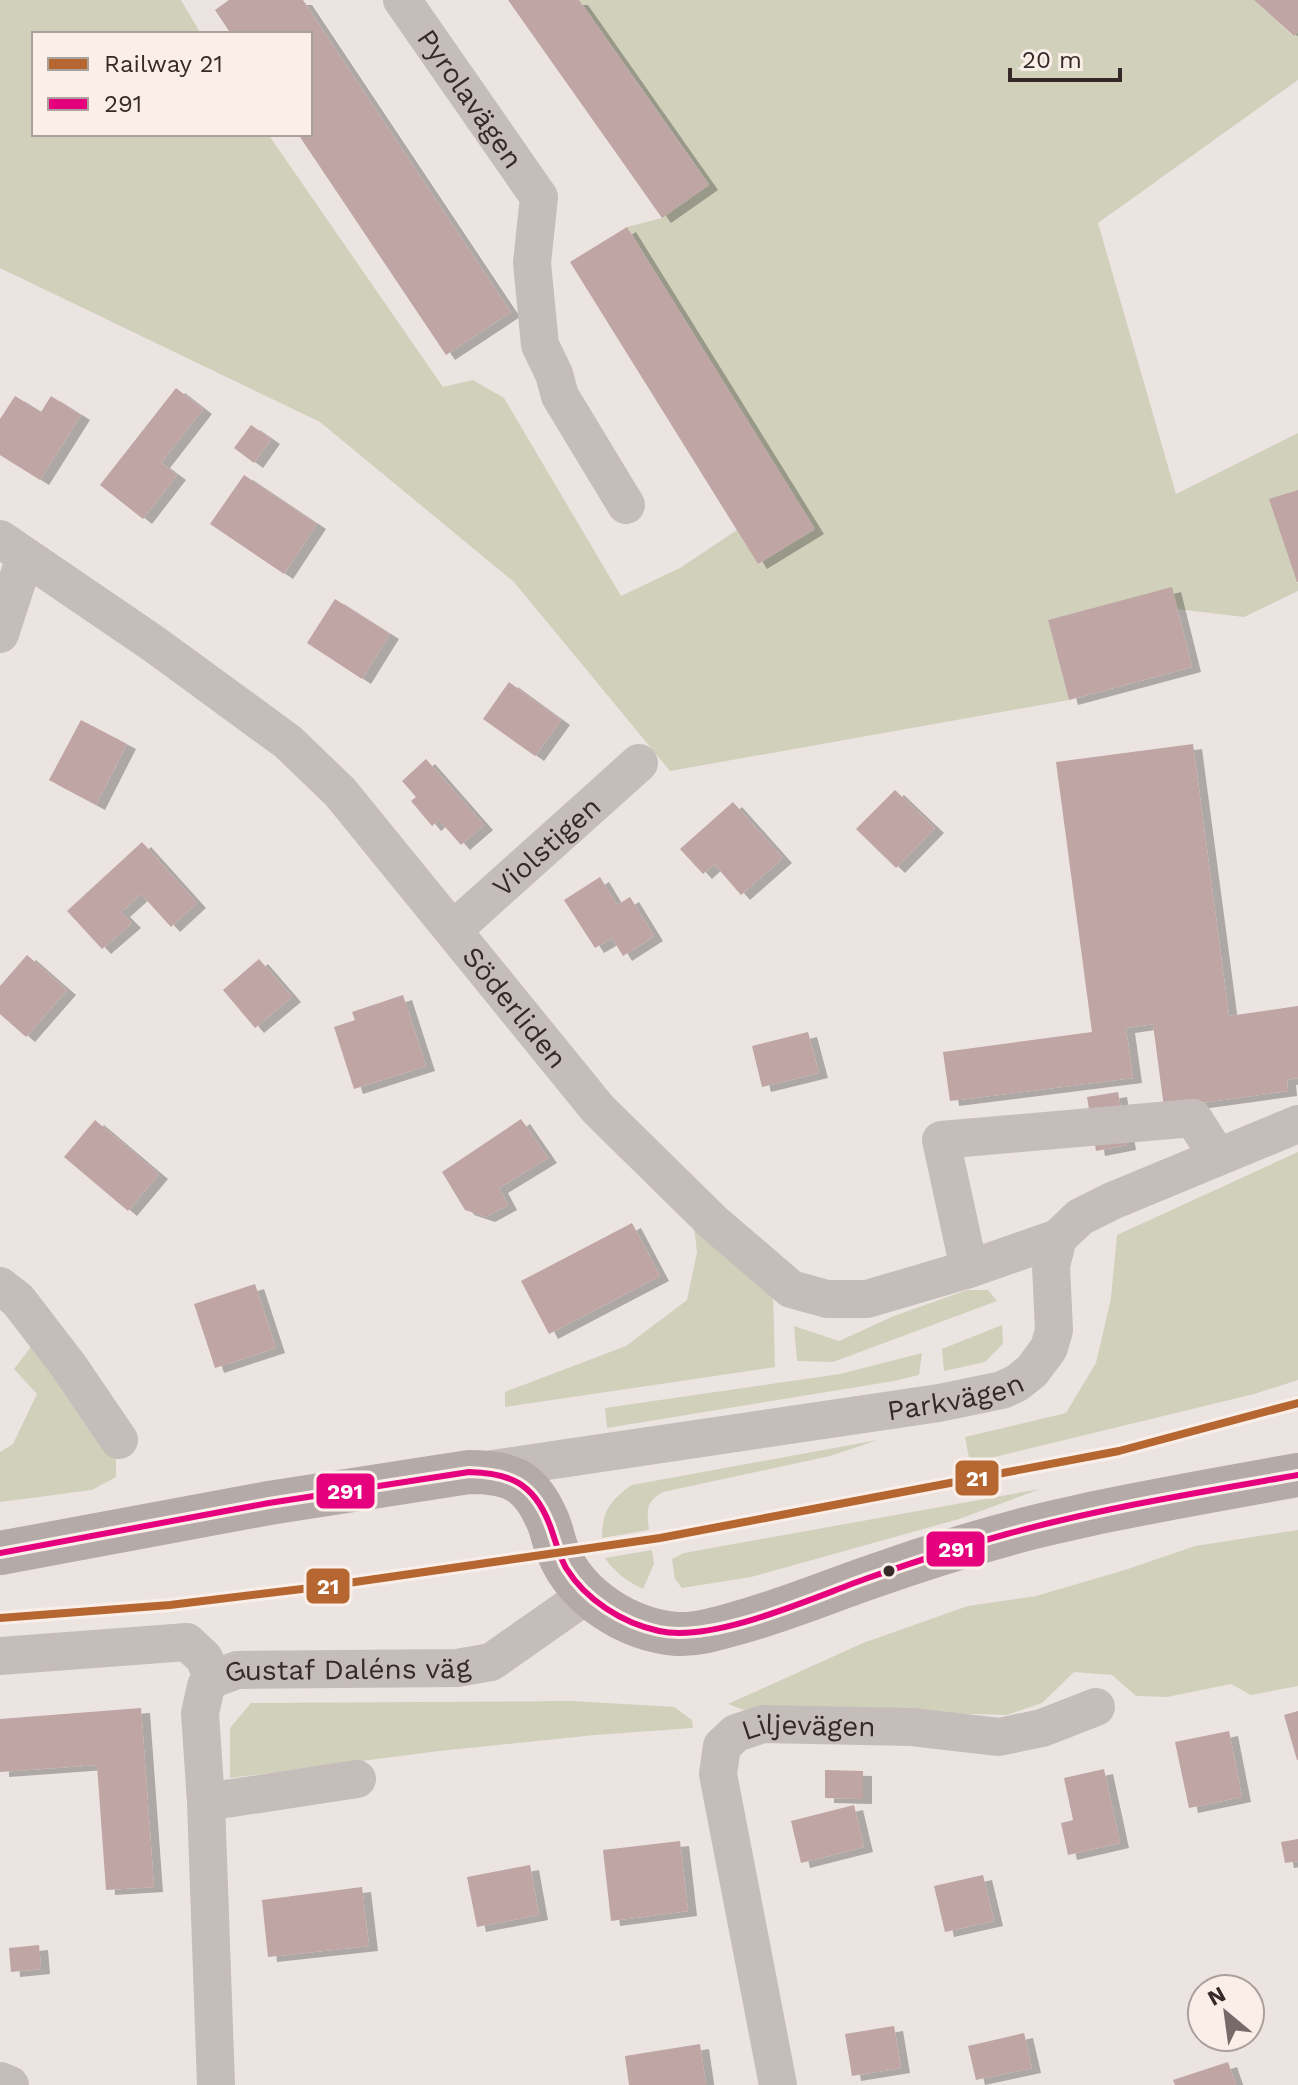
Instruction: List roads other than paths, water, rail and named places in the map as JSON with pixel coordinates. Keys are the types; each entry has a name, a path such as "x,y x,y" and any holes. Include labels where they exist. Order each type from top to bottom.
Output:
{"main road":[{"path":"0,1553 269,1503 471,1472 507,1475 520,1482 539,1505 558,1553 575,1580 606,1609 628,1623 676,1634 701,1633 751,1620 873,1576 1032,1527 1147,1502 1298,1475"}],"street":[{"name":"Pyrolavägen","path":"402,0 539,197 532,263 540,345 554,374 560,396 626,505"},
{"name":"Söderliden","path":"0,634 13,548 154,644 288,742 340,792 598,1109 714,1223 791,1289 827,1299 867,1299 969,1269 1058,1238"},
{"name":"Violstigen","path":"454,929 639,763"},
{"path":"969,1269 941,1140 1193,1118 1218,1157"},
{"path":"1058,1238 1080,1217 1112,1201 1298,1124"},
{"name":"Parkvägen","path":"471,1472 939,1403 1002,1390 1032,1371 1049,1348 1054,1330 1051,1266 1058,1238"},
{"path":"0,1286 18,1300 68,1365 119,1440"},
{"name":"Gustaf Daléns väg","path":"216,2085 200,1713 206,1686 213,1679 237,1670 457,1668 480,1665 491,1662 588,1594"},
{"path":"0,1656 187,1642 204,1658 213,1679"},
{"name":"Liljevägen","path":"778,2085 718,1774 722,1746 736,1733 763,1724 912,1727 999,1737 1042,1728 1096,1707"},
{"path":"206,1802 357,1779"},
{"path":"0,2081 10,2085"}],"rail line":[{"name":"21","path":"0,1618 170,1605 327,1586 660,1538 1119,1451 1298,1403"}]}
